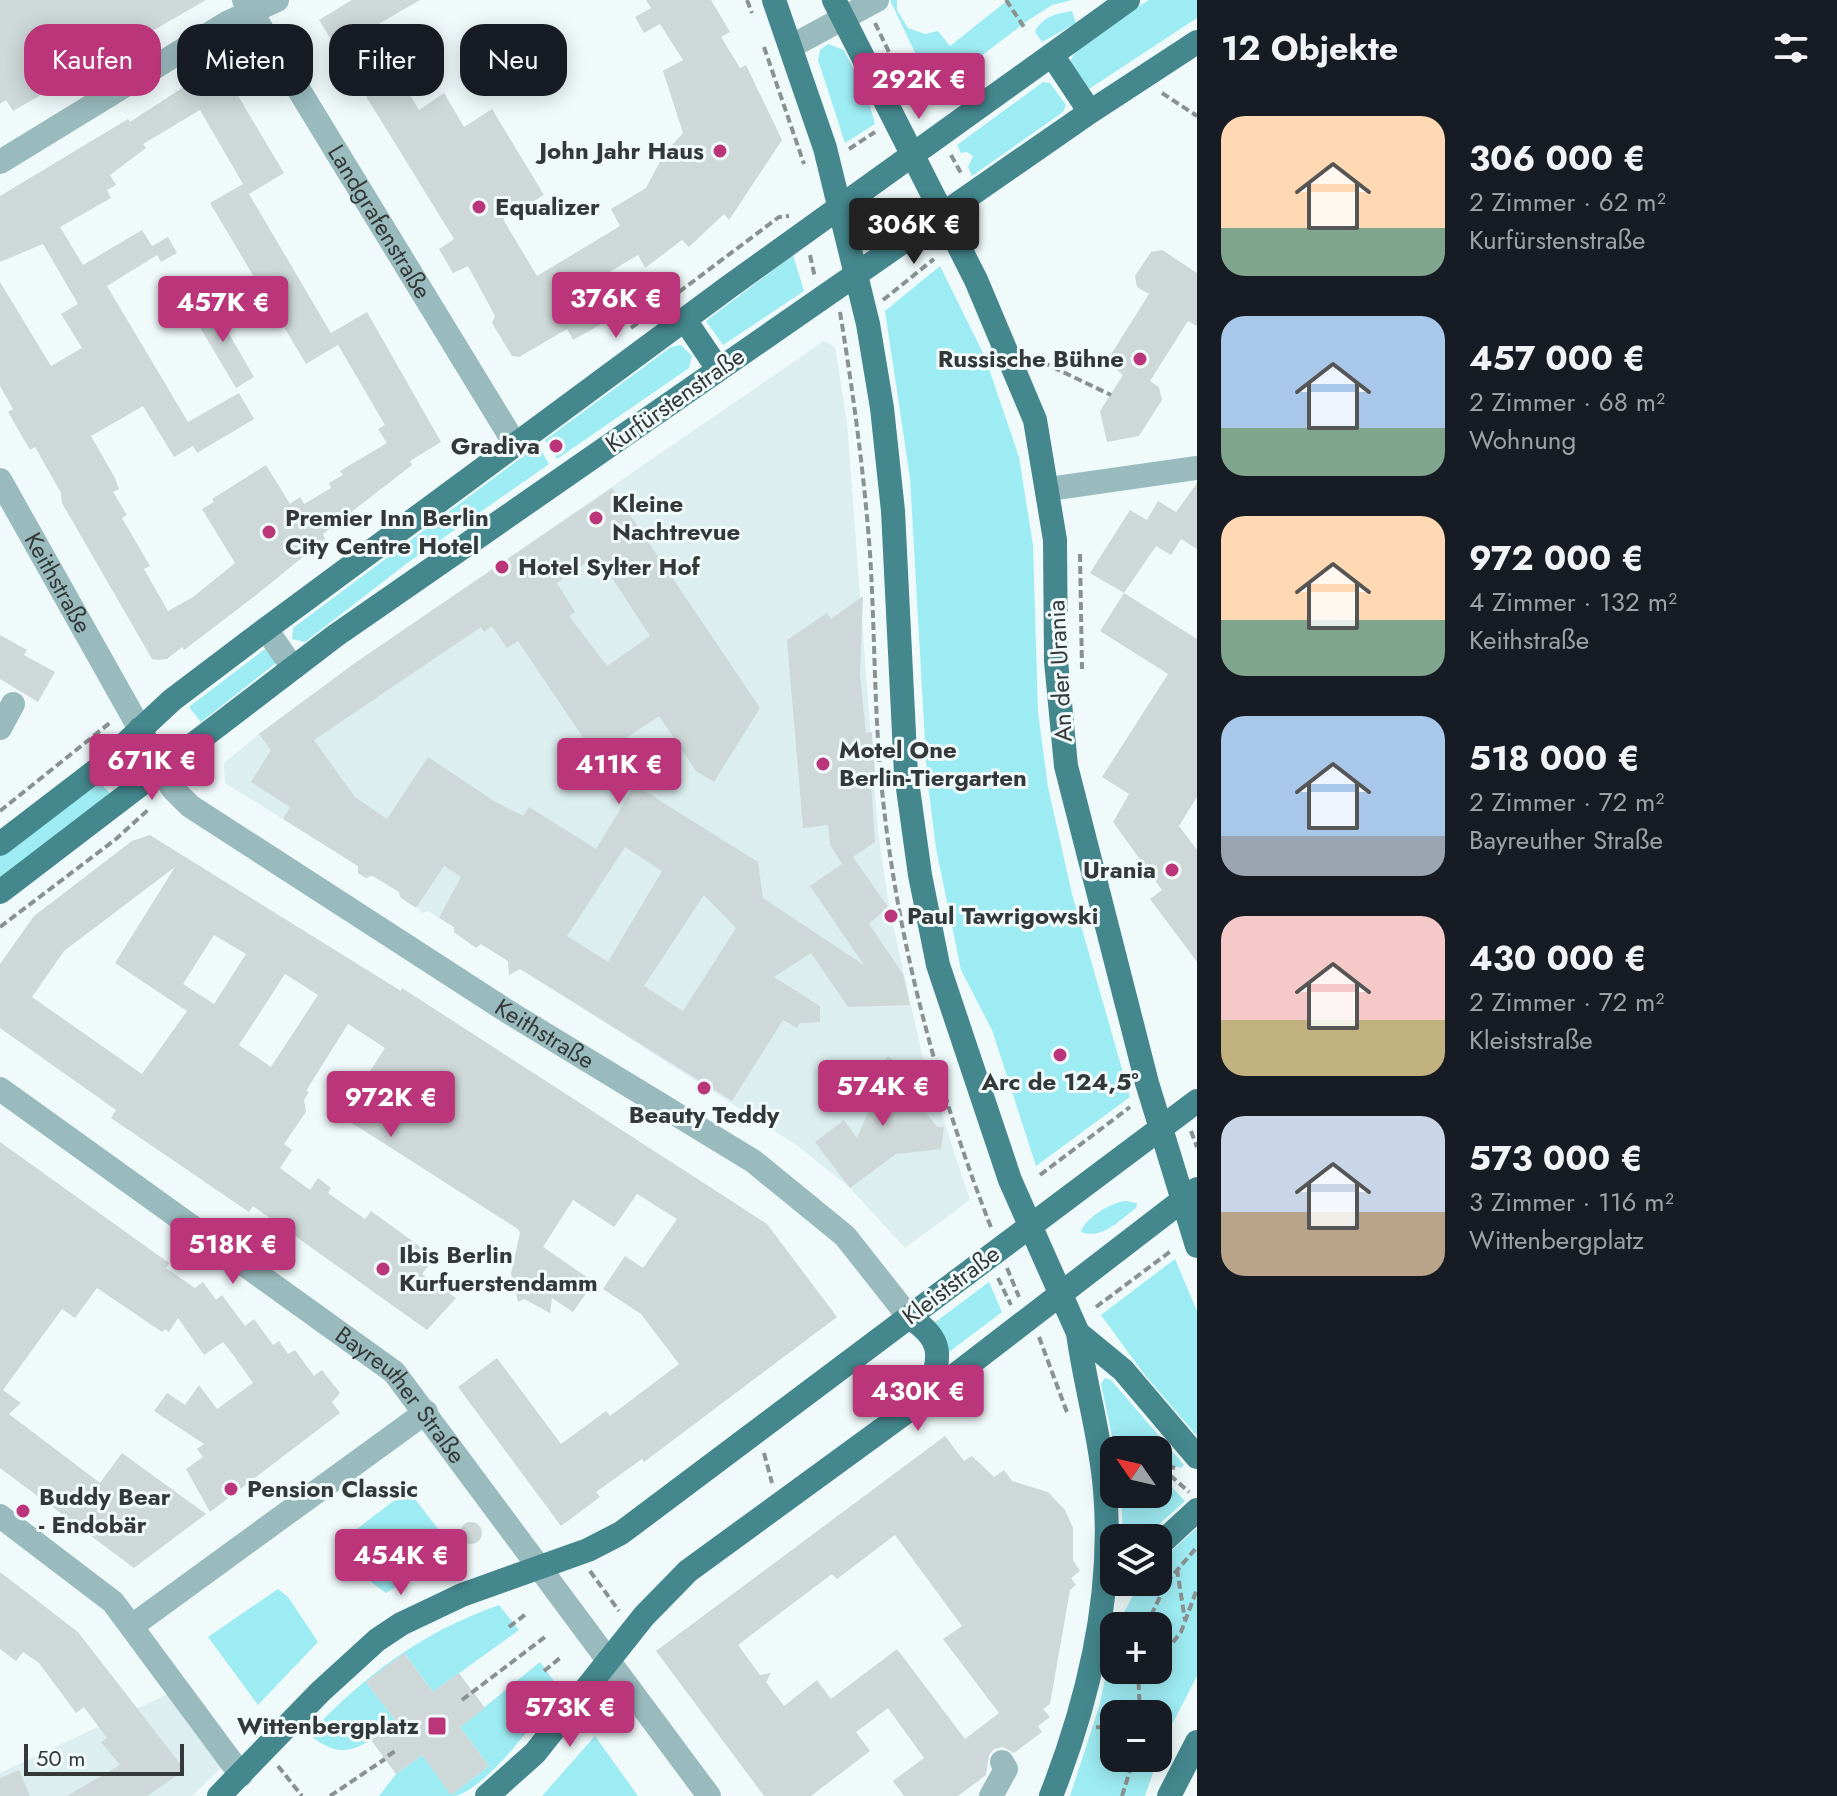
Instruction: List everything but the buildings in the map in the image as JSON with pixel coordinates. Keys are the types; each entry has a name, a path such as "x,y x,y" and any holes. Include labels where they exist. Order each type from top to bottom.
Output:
{"main road":[{"path":"774,0 792,46 840,207 857,276 882,408 893,511 906,774 920,875 938,965 1010,1180 1078,1333 1105,1487 1107,1548 1102,1606 1087,1685 1051,1796"},
{"path":"0,844 98,769 140,729 266,629 515,444 1128,0"},
{"name":"An der Urania","path":"839,10 986,300 1035,420 1049,489 1055,540 1056,661 1066,766 1101,911 1160,1128 1189,1195 1197,1246"},
{"name":"Kurfürstenstraße","path":"0,892 293,668 718,369 944,216 1090,112 1197,42"},
{"path":"1052,55 1090,112"},
{"path":"685,320 718,369"},
{"path":"140,729 161,770"},
{"name":"Kleiststraße","path":"543,1569 621,1533 1197,1101"},
{"path":"487,1796 535,1753 587,1692 608,1660 688,1571 928,1396 1189,1195"},
{"path":"909,1317 929,1332 938,1353 928,1396"},
{"path":"1078,1333 1123,1370 1197,1457"},
{"path":"1172,1529 1194,1502"},
{"path":"219,1796 330,1682 401,1624 462,1595 543,1569"},
{"path":"1102,1606 1111,1596"},
{"path":"1169,1796 1197,1742"}],"street":[{"path":"0,162 247,6 277,0"},
{"path":"792,46 839,10 872,3"},
{"name":"Landgrafenstraße","path":"247,6 515,444"},
{"path":"1049,489 1197,468"},
{"name":"Keithstraße","path":"0,480 140,729"},
{"path":"266,629 293,668"},
{"path":"0,728 13,704"},
{"name":"Keithstraße","path":"161,770 173,789 190,806 510,1013 753,1161 845,1236 909,1317"},
{"name":"Bayreuther Straße","path":"0,1089 394,1372 709,1796"},
{"path":"132,1626 426,1412"},
{"path":"0,1516 113,1602 241,1775"},
{"path":"991,1796 1006,1769 1002,1762"}],"path":[{"path":"747,0 755,19"},
{"path":"1006,0 1026,30"},
{"path":"872,3 913,100"},
{"path":"759,33 805,167"},
{"path":"1162,93 1197,116"},
{"path":"847,150 876,132"},
{"path":"950,151 965,181"},
{"path":"808,245 816,282"},
{"path":"883,301 934,259"},
{"path":"1034,361 1040,376"},
{"path":"1042,362 1111,395"},
{"path":"1078,540 1082,683"},
{"path":"0,811 114,719"},
{"path":"0,927 116,839 150,808"},
{"path":"1040,1175 1131,1107"},
{"path":"1194,1138 1197,1147"},
{"path":"1096,1307 1171,1251"},
{"path":"1007,1268 1020,1298"},
{"path":"997,1276 1011,1305"},
{"path":"1053,1368 1070,1422"},
{"path":"763,1450 773,1484"},
{"path":"1172,1477 1194,1502"},
{"path":"1152,1612 1159,1595 1177,1569 1197,1547"},
{"path":"589,1569 619,1611"},
{"path":"1177,1569 1185,1622"},
{"path":"1172,1645 1185,1622 1197,1589"},
{"path":"509,1627 526,1614"},
{"path":"462,1700 545,1637"},
{"path":"544,1671 560,1658"},
{"path":"1093,1727 1100,1728"},
{"path":"330,1796 395,1751"},
{"path":"278,1766 302,1796"},
{"path":"1122,1796 1130,1772"}],"shaded area":[{"path":"890,0 897,0 897,10 908,28 925,34 938,31 950,46 1008,0 1072,0 1052,5 1027,21 946,83 927,78"},
{"path":"1149,0 1197,0 1197,18 1089,89 1070,61 1085,42 1105,26"},
{"path":"1072,11 1076,23 1042,42 1035,32 1041,23"},
{"path":"828,44 844,50 867,96 875,124 845,143 818,60 820,50"},
{"path":"1043,82 1050,83 1066,105 1063,112 972,176 968,167 973,156 967,152 961,153 957,145"},
{"path":"793,255 804,291 723,345 706,321"},
{"path":"940,266 985,357 1019,457 1033,545 1038,712 1048,787 1072,894 1130,1097 1036,1166 992,1030 961,970 936,848 927,777 910,478 885,311"},
{"path":"824,341 835,347 847,422 878,832 889,907 922,1054 970,1200 905,1248 850,1188 798,1146 523,970 508,967 508,961 481,944 477,947 454,932 454,927 428,911 422,913 399,892 372,876 366,878 358,873 358,866 225,783 224,763 355,663"},
{"path":"681,345 692,356 689,368 557,459 545,440 671,347"},
{"path":"538,445 549,464 406,564 305,642 292,639 293,628"},
{"path":"265,649 276,663 201,722 189,707"},
{"path":"97,780 111,794 0,880 0,856"},
{"path":"1126,1201 1137,1203 1136,1208 1117,1223 1096,1233 1081,1232 1099,1212"},
{"path":"1175,1259 1197,1311 1197,1436 1144,1374 1101,1315"},
{"path":"989,1282 1002,1312 949,1352 934,1323"},
{"path":"1105,1378 1111,1380 1159,1436 1112,1436 1101,1384"},
{"path":"1172,1451 1184,1465 1181,1468 1172,1465"},
{"path":"1172,1487 1185,1501 1160,1524 1122,1524 1122,1508 1172,1508"},
{"path":"408,1490 459,1556 422,1571 386,1593 353,1563 345,1538"},
{"path":"1197,1528 1197,1676 1172,1724 1172,1700 1101,1700 1104,1684 1172,1684 1172,1612 1124,1612 1133,1596 1172,1596 1172,1550"},
{"path":"278,1589 288,1597 318,1642 258,1705 208,1637"},
{"path":"499,1605 519,1630 433,1692 405,1654 366,1682 396,1721 373,1738 343,1750 333,1749 309,1734 351,1693 396,1658 445,1628"},
{"path":"540,1662 559,1688 512,1750 483,1779 455,1796 379,1796 396,1774 422,1755 452,1794 489,1766 460,1727"},
{"path":"170,1693 224,1765 192,1796 0,1796 0,1773"},
{"path":"1100,1702 1100,1772 1153,1772 1145,1796 1070,1796"},
{"path":"595,1736 638,1796 542,1796"}],"place":[{"name":"John Jahr Haus","path":"720,151"},
{"name":"Equalizer","path":"479,207"},
{"name":"Russische Bühne","path":"1140,359"},
{"name":"Gradiva","path":"556,446"},
{"name":"Kleine Nachtrevue","path":"596,518"},
{"name":"Premier Inn Berlin City Centre Hotel","path":"269,532"},
{"name":"Hotel Sylter Hof","path":"502,567"},
{"name":"Motel One Berlin-Tiergarten","path":"823,764"},
{"name":"Urania","path":"1172,870"},
{"name":"Paul Tawrigowski","path":"891,916"},
{"name":"Arc de 124,5°","path":"1060,1055"},
{"name":"Beauty Teddy","path":"704,1088"},
{"name":"Ibis Berlin Kurfuerstendamm","path":"383,1269"},
{"name":"Pension Classic","path":"231,1489"},
{"name":"Buddy Bear - Endobär","path":"23,1511"},
{"name":"Wittenbergplatz","path":"437,1726"}]}
